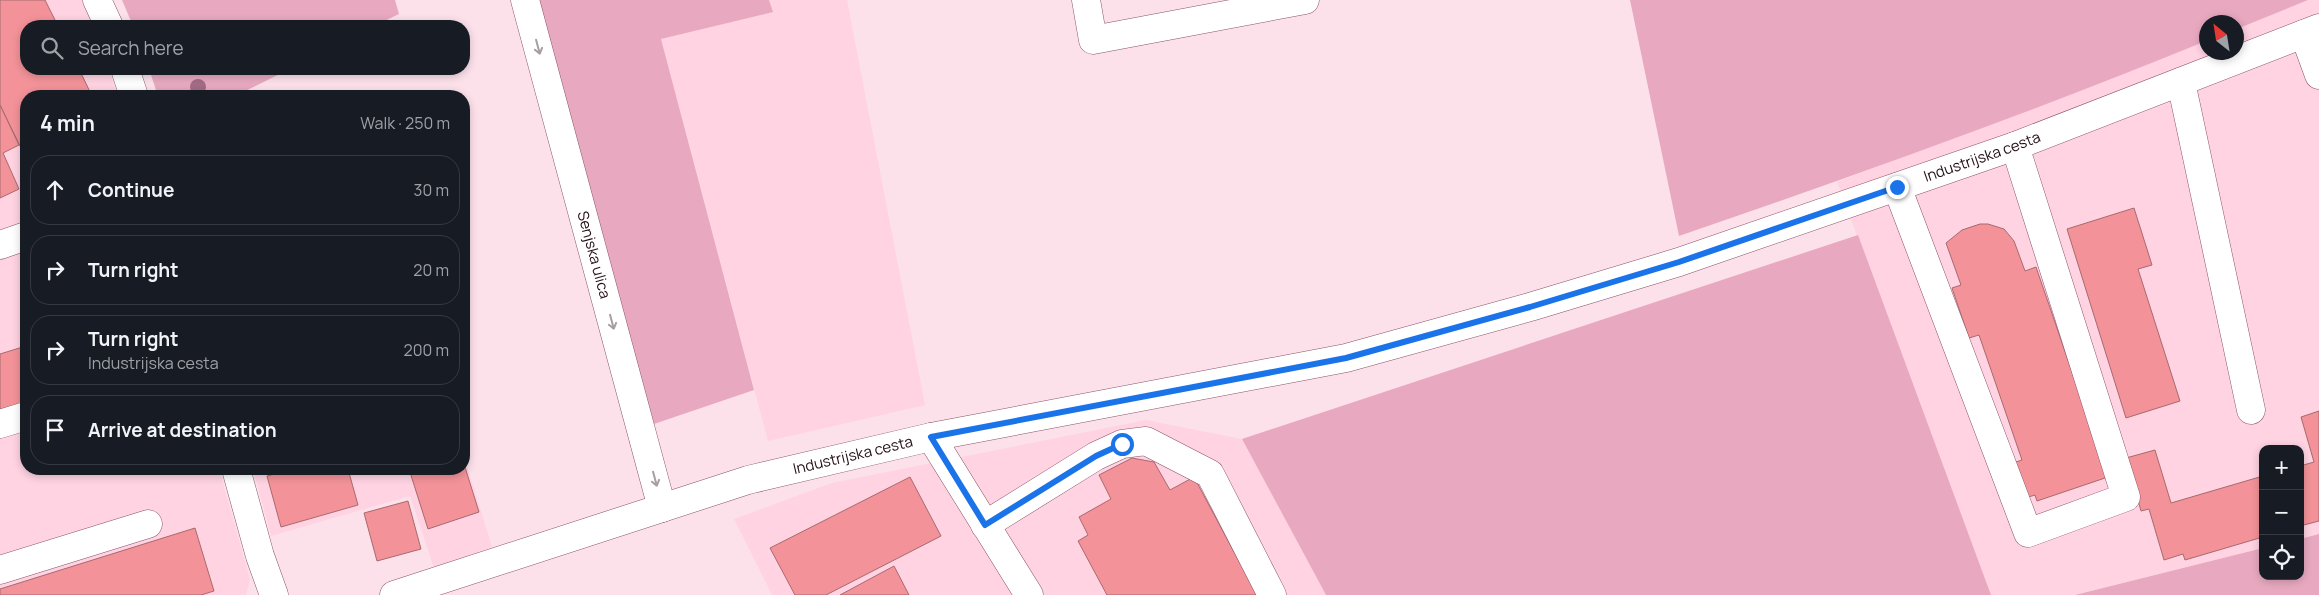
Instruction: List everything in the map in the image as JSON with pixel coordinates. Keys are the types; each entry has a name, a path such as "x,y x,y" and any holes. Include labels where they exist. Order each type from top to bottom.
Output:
{"street":[{"path":"98,0 106,20"},
{"name":"Senjska ulica","path":"525,0 662,508"},
{"path":"1086,0 1093,40 1305,0"},
{"path":"2312,31 2319,75"},
{"name":"Industrijska cesta","path":"394,595 748,480 842,456 931,437 1346,358 1530,307 1679,262 2015,146 2312,31"},
{"path":"127,75 132,90"},
{"path":"2181,82 2251,410"},
{"path":"1897,187 2028,533 2126,497 2015,146"},
{"path":"0,245 20,238"},
{"path":"0,424 20,418"},
{"path":"931,437 1029,595"},
{"path":"985,525 1096,456 1122,444 1146,441 1210,474 1272,595"},
{"path":"238,475 260,556 274,595"},
{"path":"0,570 148,524"}],"shaded area":[{"path":"0,0 82,0 90,20 20,20 20,75 111,75 115,90 20,90 20,475 221,475 250,579 246,595 0,595"},
{"path":"122,0 395,0 399,14 386,20 130,20"},
{"path":"534,0 769,0 773,12 661,39 754,390 654,424"},
{"path":"769,0 847,0 925,405 768,441 661,39 772,12"},
{"path":"1630,0 2308,0 2244,26 2244,15 2199,15 2199,44 2076,93 1944,142 1679,236"},
{"path":"2308,0 2319,0 2319,534 2304,538 2304,445 2259,445 2259,549 2075,595 1991,595 1837,182 2199,44 2199,60 2244,60 2244,26"},
{"path":"151,75 278,75 247,90 156,90"},
{"path":"1858,235 1991,595 1326,595 1242,439"},
{"path":"1146,420 1242,439 1326,595 772,595 734,519 832,483"},
{"path":"255,475 470,475 492,547 434,568 410,496 271,536"},
{"path":"2319,534 2319,595 2075,595 2259,549 2259,580 2304,580 2304,538"}],"building":[{"path":"0,0 45,0 55,20 20,20 20,75 82,75 89,90 20,90 20,146 0,105"},
{"path":"0,105 19,145 3,153 19,189 0,198"},
{"path":"2134,208 2152,265 2138,269 2180,401 2126,418 2067,229"},
{"path":"1980,224 1988,224 2004,229 2014,241 2025,271 2036,267 2108,477 2037,501 2035,495 2022,499 2010,464 2022,460 1979,335 1969,338 1952,288 1961,285 1946,243 1962,230"},
{"path":"20,348 20,404 0,410 0,354"},
{"path":"2319,411 2319,521 2304,525 2304,465 2314,462 2301,417"},
{"path":"2155,450 2171,503 2259,477 2259,538 2185,560 2183,554 2164,560 2149,509 2141,511 2126,458"},
{"path":"1132,458 1154,462 1170,490 1194,477 1257,595 1107,595 1078,541 1088,535 1079,517 1111,499 1099,475"},
{"path":"350,475 358,505 281,527 267,476"},
{"path":"411,475 467,475 479,512 428,529"},
{"path":"910,477 941,536 826,595 795,595 770,548"},
{"path":"408,501 421,549 377,561 364,513"},
{"path":"195,528 214,591 201,595 0,595 0,589"},
{"path":"894,566 909,595 840,595"}],"route":[{"path":"1122,444 1096,456 985,525 931,437 1346,358 1530,307 1679,262 1897,187"}]}
